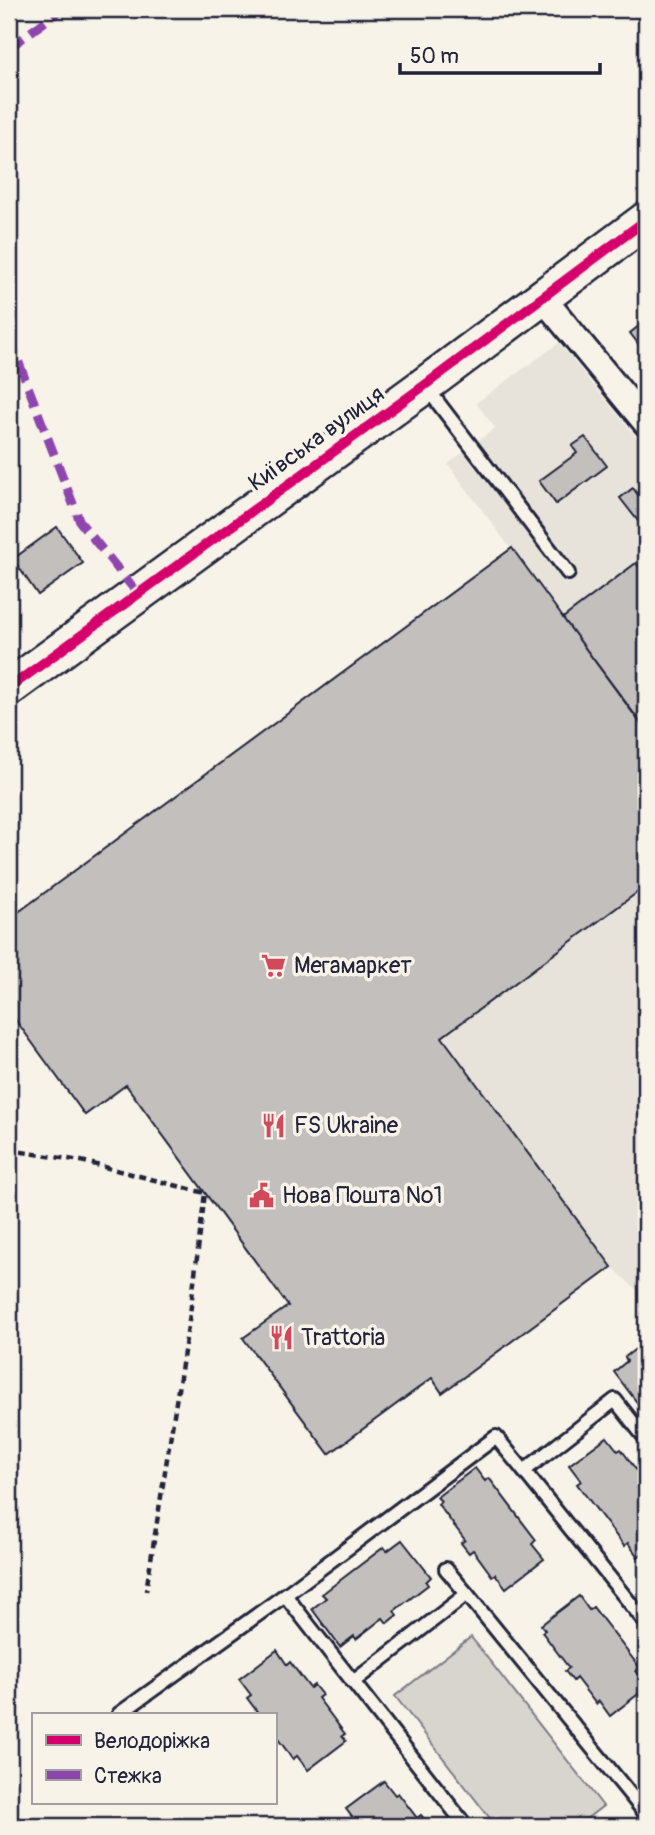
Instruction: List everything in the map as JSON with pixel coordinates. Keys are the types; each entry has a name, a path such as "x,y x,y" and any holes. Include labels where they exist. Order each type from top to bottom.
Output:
{"street":[{"name":"Київська вулиця","path":"9,688 425,385 646,220"},
{"path":"542,297 646,423"}],"lane":[{"path":"425,385 568,573"},
{"path":"524,1471 615,1400 646,1439"},
{"path":"120,1713 285,1595 496,1437 646,1623"},
{"path":"446,1569 646,1814"},
{"path":"353,1682 467,1594"},
{"path":"285,1595 466,1826"}],"path":[{"path":"9,1150 81,1161 205,1193 190,1314 146,1591"}],"shaded area":[{"path":"559,343 646,449 646,731 448,464 495,428 476,403"},
{"path":"646,886 646,1299 612,1267 442,1037"},
{"path":"471,1637 603,1806 577,1826 496,1826 395,1696"}],"building":[{"path":"644,322 646,325 646,354 630,333"},
{"path":"585,437 607,466 556,504 539,481 577,453 572,446"},
{"path":"633,488 646,506 646,514 638,521 620,498"},
{"path":"57,527 83,563 38,595 13,559"},
{"name":"Мегамаркет","path":"512,548 646,731 646,886 442,1037 612,1267 442,1393 432,1378 329,1454 243,1338 288,1306 126,1085 85,1115 9,1011 9,919"},
{"path":"636,563 646,577 646,719 641,723 563,618"},
{"path":"646,1341 646,1407 642,1409 614,1372 627,1361 625,1357"},
{"path":"607,1437 618,1451 621,1449 640,1475 644,1471 646,1474 646,1550 638,1557 628,1543 624,1546 577,1484 581,1481 569,1465"},
{"path":"475,1468 485,1481 489,1478 536,1540 532,1544 544,1559 506,1588 495,1574 492,1576 473,1550 469,1553 461,1543 465,1540 438,1504 441,1501 437,1497"},
{"path":"402,1540 431,1577 426,1582 428,1585 394,1611 397,1615 387,1623 383,1618 356,1639 354,1636 340,1647 312,1609 326,1598 322,1594 384,1547 387,1551"},
{"path":"579,1596 589,1610 593,1607 640,1668 636,1671 646,1685 646,1688 610,1716 599,1701 596,1704 576,1678 573,1681 565,1671 569,1668 542,1632 545,1630 541,1625"},
{"path":"277,1650 287,1665 290,1662 310,1688 314,1685 322,1695 318,1698 345,1734 342,1736 346,1741 308,1770 297,1756 293,1759 276,1736 276,1713 258,1713 247,1698 251,1695 239,1679"},
{"path":"384,1781 395,1795 398,1793 417,1818 421,1815 429,1825 356,1826 358,1825 346,1809"}],"marked path":[{"path":"9,48 62,9"},
{"path":"9,337 80,522 138,594"}],"cycle path":[{"path":"9,688 425,385 646,220"}],"place":[{"name":"Мегамаркет","path":"274,965"},
{"name":"FS Ukraine","path":"274,1125"},
{"name":"Нова Пошта №1","path":"262,1195"},
{"name":"Trattoria","path":"281,1337"}]}
